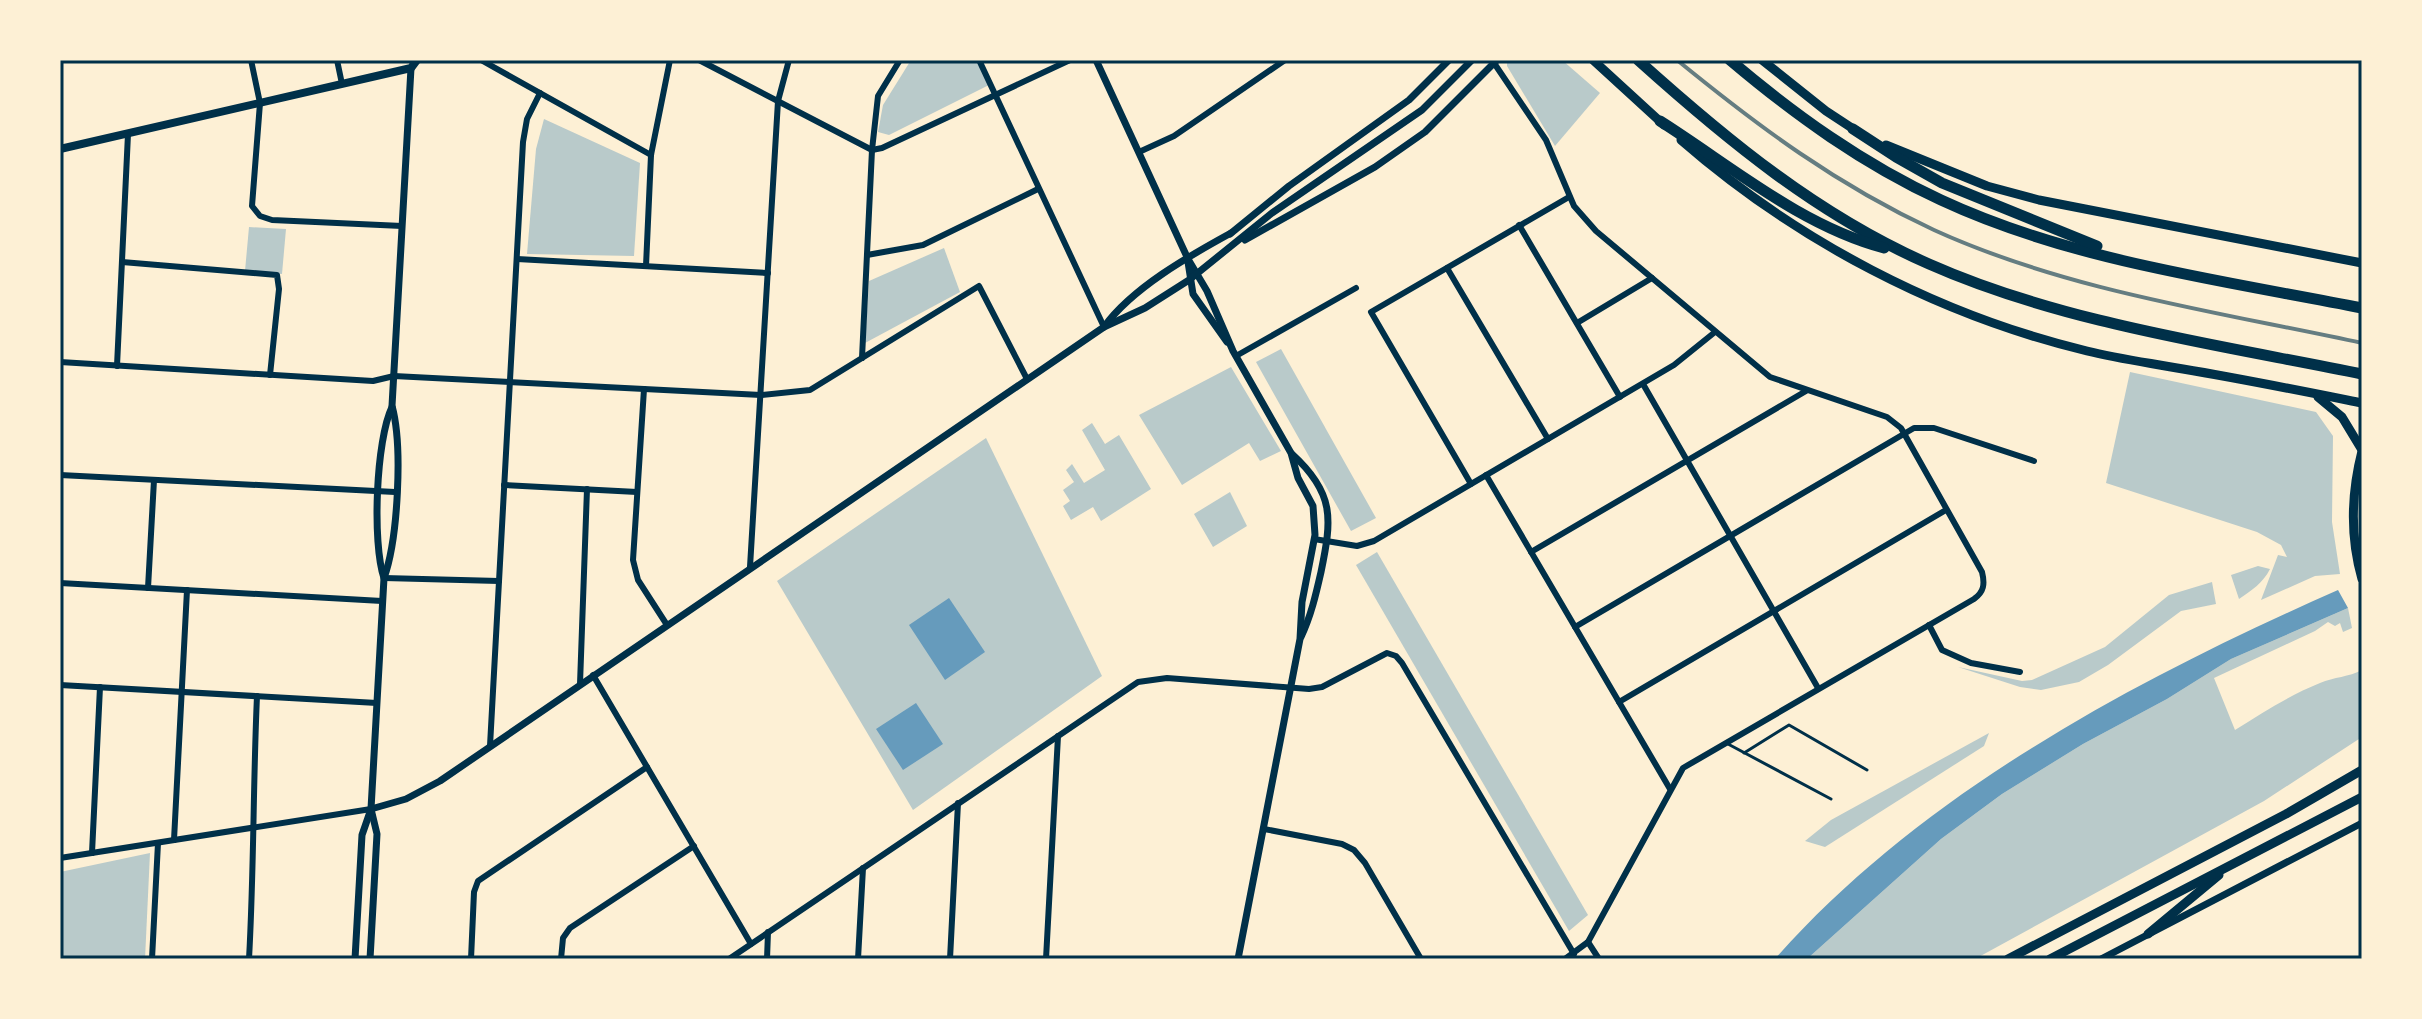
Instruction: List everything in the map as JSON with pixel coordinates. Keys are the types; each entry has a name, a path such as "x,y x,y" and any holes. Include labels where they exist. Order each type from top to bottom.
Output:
{"highway":[{"path":"1638,60 1770,171 1825,209 1908,254"},
{"path":"1730,60 1822,133 1923,192 2016,230 2154,266 2362,308"},
{"path":"1660,121 1807,216 2006,295 2062,311 2362,374"},
{"path":"1853,129 1942,183 2154,266"}],"main road":[{"path":"1593,60 1730,180 1812,236 1872,270 1947,305 2087,351 2362,403"},
{"path":"1762,60 1853,129 1935,167 2014,193 2362,263"},
{"path":"60,149 342,84 414,64"},
{"path":"2312,393 2342,417 2362,451 2353,510 2362,579"},
{"path":"2008,959 2286,814 2362,770"},
{"path":"2050,959 2362,797"},
{"path":"2148,934 2234,863"}],"street":[{"path":"251,60 260,103 252,206 260,216 272,220 402,226"},
{"path":"337,60 342,84"},
{"path":"481,60 651,155"},
{"path":"646,266 651,155 670,60"},
{"path":"699,60 872,150 1070,60"},
{"path":"750,567 778,101 789,60"},
{"path":"862,358 872,150 878,96 900,60"},
{"path":"979,60 1104,327"},
{"path":"1096,60 1235,353"},
{"path":"1139,152 1184,129 1285,60"},
{"path":"1230,234 1289,186 1409,100 1448,60"},
{"path":"60,858 371,809 418,794 1104,327 1145,308 1189,280 1272,213 1422,110 1472,60"},
{"path":"1775,72 1776,60"},
{"path":"1233,246 1375,167 1425,132 1496,62 1546,140 1569,197 1585,221 1770,377 1887,417 1905,433 1982,572 1984,588 1974,599 1683,768 1588,942 1565,959"},
{"path":"355,959 362,835 371,809 384,578 391,553 398,438 392,406 414,64"},
{"path":"490,746 524,133 527,119 540,93"},
{"path":"117,366 128,134"},
{"path":"867,255 923,245 1038,189"},
{"path":"1471,484 1371,312 1569,197"},
{"path":"1104,327 1126,302 1188,259 1272,213"},
{"path":"1519,225 1620,397"},
{"path":"517,259 768,273"},
{"path":"1188,259 1193,294 1235,353 1291,453 1298,478 1313,506 1316,525 1302,602 1300,639 1238,959"},
{"path":"122,262 277,275 279,289 270,375"},
{"path":"1447,268 1548,439"},
{"path":"1577,323 1652,278"},
{"path":"60,362 373,381 394,376 761,395 810,390 979,286 1027,379"},
{"path":"1235,353 1356,288"},
{"path":"1314,539 1357,546 1370,543 1643,384 1685,358 1715,332"},
{"path":"1643,384 1818,688"},
{"path":"644,389 634,567 641,586 667,625"},
{"path":"1531,552 1806,391"},
{"path":"384,578 378,553 379,492 382,436 392,406"},
{"path":"1575,627 1914,428 1927,426 2034,461"},
{"path":"1291,453 1309,472 1325,499 1330,522 1313,606 1300,639"},
{"path":"60,475 395,492"},
{"path":"1486,475 1670,789"},
{"path":"148,588 154,480"},
{"path":"504,485 637,492"},
{"path":"580,684 587,489"},
{"path":"1619,702 1946,510"},
{"path":"384,578 499,581"},
{"path":"60,583 382,601"},
{"path":"174,840 187,590"},
{"path":"1929,625 1942,650 1971,663 2020,672"},
{"path":"729,959 1130,686 1147,679 1167,678 1290,689 1317,688 1382,654 1396,656 1574,954"},
{"path":"593,675 751,944"},
{"path":"60,685 377,703"},
{"path":"92,853 100,687"},
{"path":"249,959 255,852 252,805 257,696"},
{"path":"1046,959 1058,736"},
{"path":"471,959 474,892 478,881 647,767"},
{"path":"950,959 958,803"},
{"path":"370,959 377,834 371,809"},
{"path":"2101,959 2362,823"},
{"path":"1264,829 1335,843 1354,850 1365,863 1421,959"},
{"path":"152,959 158,843"},
{"path":"561,959 563,938 570,928 694,846"},
{"path":"858,959 863,868"},
{"path":"767,959 768,932"},
{"path":"1588,942 1599,959"}],"lane":[{"path":"1744,753 1789,725 1867,770"},
{"path":"1725,742 1831,799"}],"shaded area":[{"path":"911,60 976,60 989,85 889,135 878,132 883,105"},
{"path":"1507,60 1562,60 1600,93 1555,146 1507,66"},
{"path":"544,119 640,163 634,256 527,254 536,149"},
{"path":"249,227 286,229 282,274 245,271"},
{"path":"944,248 960,292 865,343 869,281"},
{"path":"1281,349 1376,518 1351,531 1256,362"},
{"path":"1231,367 1281,451 1260,461 1249,443 1182,485 1139,415"},
{"path":"2130,372 2316,412 2333,436 2332,522 2340,574 2315,576 2261,600 2278,555 2287,557 2281,545 2257,532 2106,483"},
{"path":"1092,423 1105,444 1119,435 1151,489 1101,521 1093,507 1071,520 1063,506 1070,501 1063,490 1074,482 1066,470 1072,464 1084,483 1105,470 1082,430"},
{"path":"986,438 1102,676 913,810 777,581"},
{"path":"1230,492 1247,526 1213,547 1194,514"},
{"path":"1377,552 1588,915 1569,931 1356,565"},
{"path":"2258,566 2270,569 2261,582 2239,599 2231,575"},
{"path":"2212,582 2216,604 2181,611 2108,665 2079,682 2041,690 2020,687 1958,667 2022,681 2032,680 2105,647 2169,595"},
{"path":"2348,608 2352,628 2343,632 2340,623 2335,626 2328,622 2214,678 2235,730 2309,688 2362,670 2362,737 2264,801 1975,959 1807,959 1941,839 2002,794 2231,659"},
{"path":"1989,733 1984,746 1825,847 1805,841 1831,820"},
{"path":"150,853 145,959 60,959 60,872"}],"water":[{"path":"2338,590 2348,608 2231,659 2167,699 2083,744 2002,794 1941,839 1807,959 1775,959 1833,899 1897,843 1965,792 2036,745 2186,662"},
{"path":"949,598 985,652 945,680 909,625"},
{"path":"916,703 943,744 903,770 876,729"}],"railway":[{"path":"1677,60 1800,153 1864,194 1934,230 2037,269 2091,284 2199,310 2362,343"}]}
